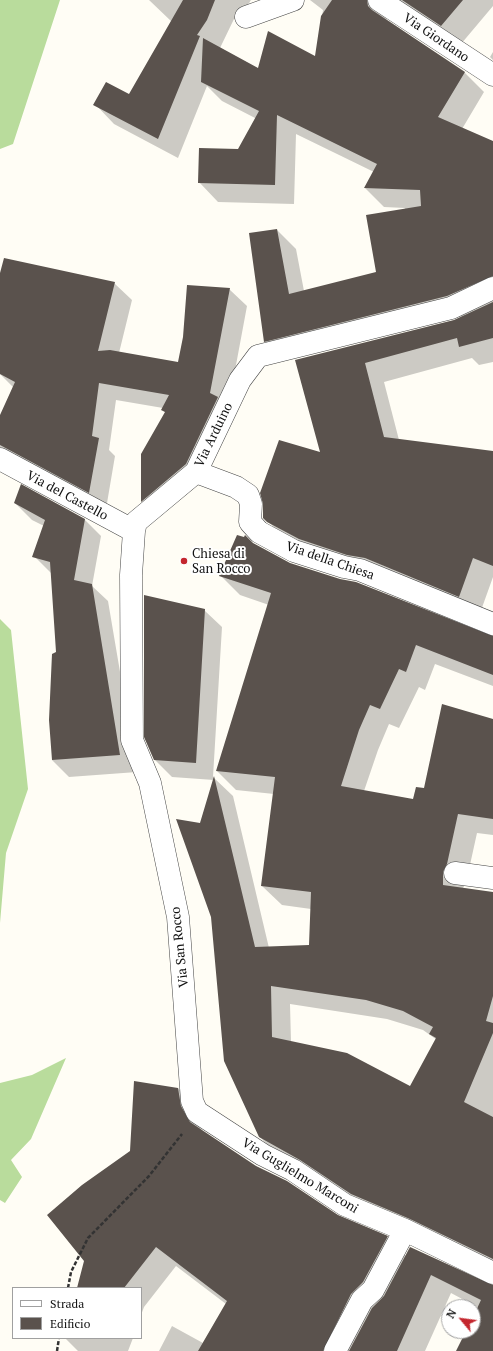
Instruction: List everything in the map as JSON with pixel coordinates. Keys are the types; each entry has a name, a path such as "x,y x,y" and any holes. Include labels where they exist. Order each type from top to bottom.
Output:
{"street":[{"path":"246,17 293,0"},
{"name":"Via Giordano","path":"379,0 493,75"},
{"name":"Via Arduino","path":"150,783 132,740 131,575 136,522 196,472 240,380 258,356 452,308 493,288"},
{"name":"Via del Castello","path":"0,459 134,531"},
{"name":"Via della Chiesa","path":"196,472 236,487 248,495 251,504 250,522 259,532 287,547 337,565 360,570 493,624"},
{"name":"Via San Rocco","path":"150,783 178,917 192,1102 197,1112"},
{"path":"455,873 493,878"},
{"name":"Via Guglielmo Marconi","path":"197,1112 263,1156 293,1170 345,1205 405,1230 493,1273"},
{"path":"335,1351 362,1300 373,1290 405,1230"}],"path":[{"path":"68,1287 71,1272 88,1238 149,1176 183,1134 197,1112"},
{"path":"57,1351 59,1339"}],"green space":[{"path":"0,0 60,0 13,144 0,149"},
{"path":"0,619 11,630 28,789 6,853 0,923"},
{"path":"66,1058 31,1139 11,1160 22,1177 5,1203 0,1200 0,1083 32,1075"}],"building":[{"path":"183,0 215,0 207,20 197,35 200,36 158,139 93,105 106,82 129,94"},
{"path":"332,0 367,0 368,6 372,10 465,72 438,117 493,141 493,276 447,296 264,342 249,233 277,229 289,294 376,272 366,215 421,206 420,190 364,188 377,164 277,115 275,185 198,183 199,148 238,149 259,111 201,82 203,38 258,68 268,31 315,56 321,16"},
{"path":"402,0 463,0 441,26"},
{"path":"4,258 115,282 98,351 110,350 178,362 183,337 187,285 230,288 210,393 218,397 186,464 141,502 141,454 165,412 161,410 169,395 99,383 92,436 99,438 89,493 0,445 0,415 15,382 0,374 0,273"},
{"path":"493,302 493,338 459,347 457,338 365,363 384,437 493,451 493,566 473,558 459,597 365,558 347,555 299,539 267,522 263,518 263,504 260,493 279,440 320,452 295,360 454,320"},
{"path":"21,484 85,519 74,580 92,584 120,755 52,760 49,720 52,654 56,652 50,562 32,557 45,520 14,503"},
{"path":"237,535 244,537 245,535 253,543 290,563 340,579 356,582 493,636 493,675 416,645 406,672 399,669 380,709 370,705 359,730 341,786 413,799 416,787 424,788 442,704 493,719 493,819 458,814 447,864 443,872 443,885 493,892 493,996 486,1021 493,1023 493,1033 464,1102 493,1117 493,1259 410,1219 351,1194 300,1160 259,1137 224,1061 211,917 176,819 200,823 214,776 255,947 309,945 311,892 261,886 275,777 216,771 271,593 219,576","holes":["271,986 366,1000 403,1011 433,1027 429,1034 436,1038 410,1086 347,1053 272,1037"]},
{"path":"144,595 205,609 196,763 154,760 144,737"},
{"path":"134,1081 178,1088 181,1106 190,1122 256,1166 287,1181 338,1215 388,1236 363,1282 351,1294 323,1351 198,1351 227,1301 156,1247 125,1287 77,1287 84,1261 47,1215 82,1185 130,1151"},
{"path":"410,1247 493,1285 493,1351 456,1351 462,1339 481,1339 481,1299 431,1275 397,1351 349,1351 372,1308 384,1296"}],"place":[{"name":"Chiesa di San Rocco","path":"184,561"}]}
